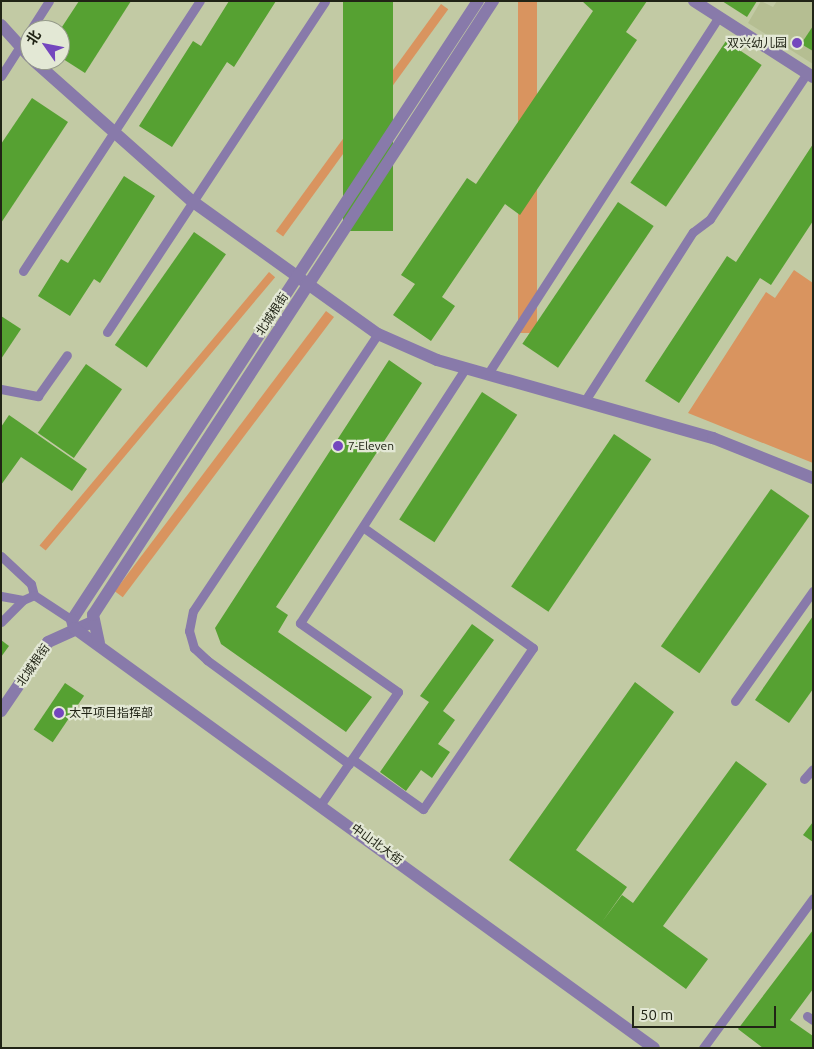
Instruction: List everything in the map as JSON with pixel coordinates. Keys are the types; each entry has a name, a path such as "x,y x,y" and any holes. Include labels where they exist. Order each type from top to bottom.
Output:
{"street":[{"name":"北城根街","path":"73,624 92,622 301,281 478,1"},
{"name":"北城根街","path":"1,711 48,642 73,624 301,281 493,1"},
{"path":"694,1 810,75"},
{"path":"1,25 20,47"},
{"path":"44,70 192,201 301,281 378,334 437,360 490,372 586,399 713,438 813,478"},
{"path":"92,622 99,643"},
{"path":"73,624 99,643"},
{"name":"中山北大街","path":"99,643 321,804 647,1046"}],"lane":[{"path":"38,20 50,1"},
{"path":"23,271 200,1"},
{"path":"107,332 325,1"},
{"path":"490,372 718,17"},
{"path":"1,76 20,47"},
{"path":"586,399 693,232 710,219 810,75"},
{"path":"364,528 533,648 423,809 350,762 207,660 194,648 189,631 193,611 378,334"},
{"path":"1,389 38,396 67,355"},
{"path":"321,804 398,692 300,623 364,528 466,367"},
{"path":"1,556 31,584 34,595 73,624"},
{"path":"735,701 813,591"},
{"path":"1,622 23,600 34,595"},
{"path":"1,596 23,600"},
{"path":"804,779 813,769"},
{"path":"703,1048 813,898"}],"shaded area":[{"path":"518,1 537,1 537,333 518,333"},
{"name":"双兴幼儿园","path":"761,1 773,7 777,1 813,1 813,64 748,23"},
{"path":"441,4 448,9 283,237 276,231"},
{"path":"794,270 813,283 813,463 688,413 766,292 775,298"},
{"path":"269,272 275,277 46,551 40,545"},
{"path":"326,311 334,317 123,597 115,591"}],"building":[{"path":"79,1 131,1 85,73 70,63 70,20 67,20"},
{"path":"229,1 276,1 234,67 227,62 172,147 139,126 193,41 201,46"},
{"path":"343,1 393,1 393,231 343,231"},
{"path":"582,1 647,1 626,32 637,40 520,215 505,204 442,297 455,306 431,341 393,315 415,284 401,275 467,178 476,184 593,11"},
{"path":"722,1 757,1 747,17"},
{"path":"813,26 813,51 801,44"},
{"path":"726,41 762,65 666,207 630,183"},
{"path":"32,98 68,122 1,223 1,144"},
{"path":"813,144 813,221 771,285 760,278 679,403 645,381 727,256 736,262"},
{"path":"124,176 155,196 100,283 94,279 70,316 38,296 61,259 68,263"},
{"path":"618,202 654,226 558,368 522,344"},
{"path":"194,232 226,254 147,367 115,345"},
{"path":"1,316 21,329 1,359"},
{"path":"389,360 422,383 276,607 288,615 278,632 372,697 346,732 221,644 215,628"},
{"path":"86,364 122,389 74,458 38,433"},
{"path":"482,392 517,415 434,542 399,519"},
{"path":"9,415 87,469 72,491 21,457 1,485 1,427"},
{"path":"614,434 651,459 548,612 511,587"},
{"path":"771,489 810,516 699,673 661,646"},
{"path":"813,616 813,689 789,723 755,700"},
{"path":"472,624 494,640 443,711 455,720 438,744 450,752 432,778 421,770 406,791 380,772 429,702 420,696"},
{"path":"1,640 9,646 1,657"},
{"path":"635,682 674,712 576,850 627,887 602,922 622,895 633,903 736,761 767,784 663,926 708,959 686,989 509,860"},
{"name":"太平项目指挥部","path":"65,683 84,696 53,742 34,729"},
{"path":"813,822 813,842 803,835"},
{"path":"813,930 813,989 790,1020 813,1036 813,1048 763,1048 738,1029"}],"place":[{"name":"双兴幼儿园","path":"797,43"},
{"name":"7-Eleven","path":"338,446"},
{"name":"太平项目指挥部","path":"59,713"}]}
